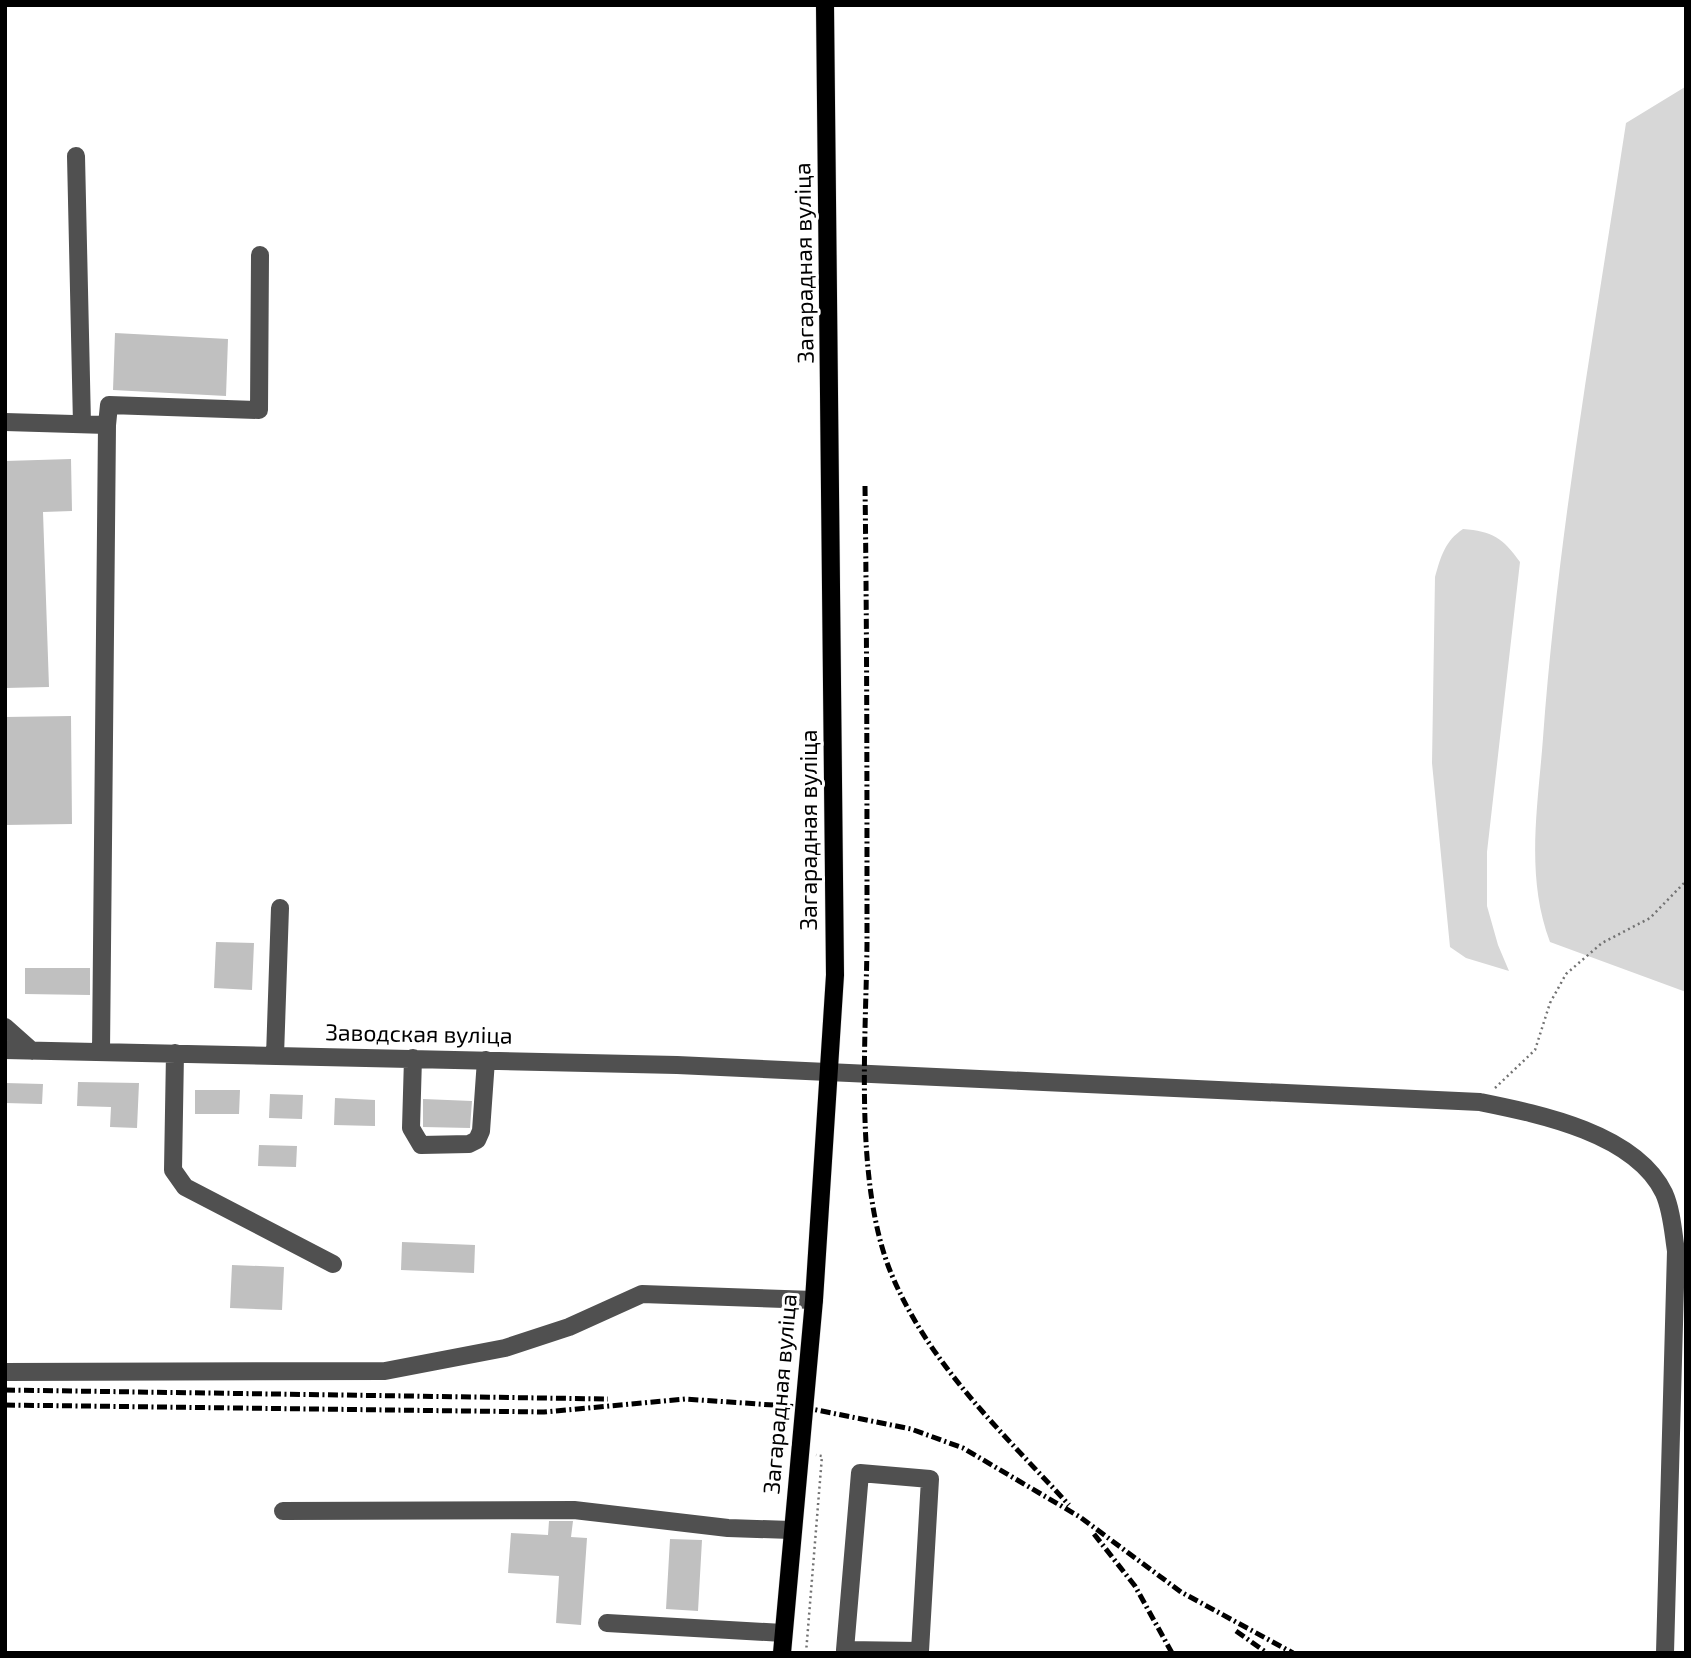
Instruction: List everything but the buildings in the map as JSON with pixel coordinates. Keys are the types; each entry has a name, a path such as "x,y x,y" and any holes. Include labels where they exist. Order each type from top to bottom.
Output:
{"main road":[{"name":"Загарадная вуліца","path":"782,1653 791,1530 814,1300 835,975 825,5"}],"street":[{"path":"76,156 82,424"},
{"path":"101,1052 109,405 259,410 260,255"},
{"path":"5,422 107,425"},
{"path":"275,1056 280,908"},
{"path":"5,1027 32,1051"},
{"name":"Заводская вуліца","path":"5,1050 486,1060 1480,1102 1561,1120 1612,1142 1641,1166 1663,1191 1671,1215 1676,1251 1665,1653"},
{"path":"175,1054 173,1170 177,1180 185,1187 332,1264"},
{"path":"413,1058 411,1128 421,1145 469,1144 477,1140 481,1131 486,1060"},
{"path":"5,1372 385,1371 505,1348 569,1327 642,1294 814,1300"},
{"path":"860,1473 930,1479 920,1651 845,1651 860,1473"},
{"path":"283,1511 574,1510 728,1528 791,1530"},
{"path":"607,1623 783,1633"}],"path":[{"path":"1480,1102 1535,1050 1550,1003 1566,974 1602,943 1650,918 1686,881"},
{"path":"798,1455 822,1456 806,1653"}],"shaded area":[{"path":"1686,83 1686,992 1550,942 1538,892 1535,841 1558,584 1578,430 1626,123 1685,87"},
{"path":"1463,529 1496,537 1520,562 1487,852 1487,906 1509,971 1466,958 1450,947 1432,763 1435,577 1448,544"}],"railway":[{"path":"865,486 867,944 864,1067 867,1155 879,1237 891,1273 907,1306 947,1368 994,1424 1069,1505"},
{"path":"5,1390 608,1399"},
{"path":"5,1405 544,1412 685,1399 802,1407 911,1429 963,1448 1080,1517 1181,1592 1293,1653"},
{"path":"1094,1534 1135,1586 1172,1653"},
{"path":"1236,1631 1267,1653"}]}
